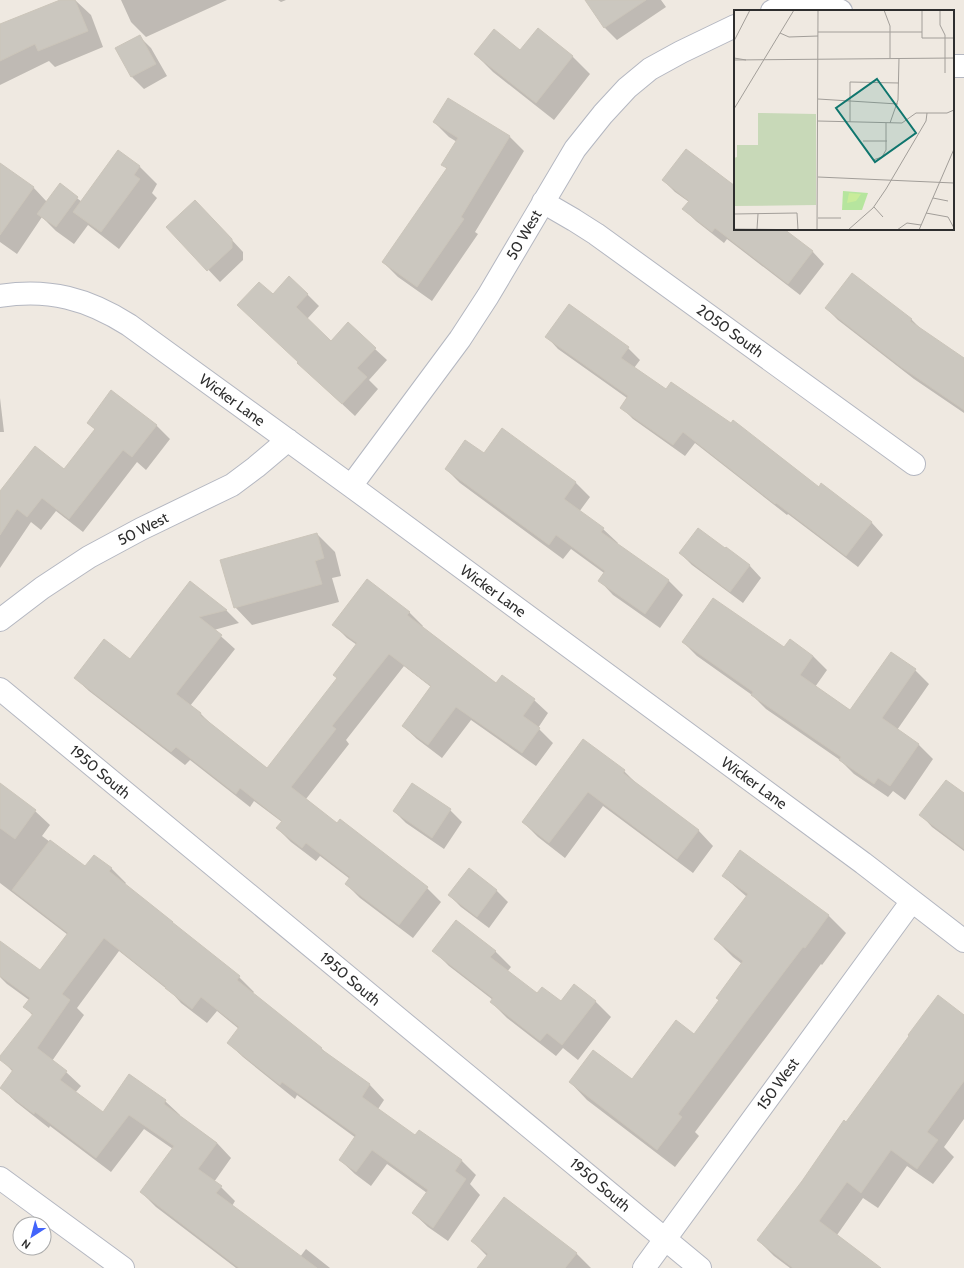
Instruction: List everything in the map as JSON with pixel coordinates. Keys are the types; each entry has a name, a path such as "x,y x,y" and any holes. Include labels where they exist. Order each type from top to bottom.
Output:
{"street":[{"path":"775,10 796,3 808,1 834,6 840,10"},
{"name":"50 West","path":"351,486 460,338 488,296 575,149 603,114 627,88 650,69 680,52 734,26"},
{"name":"2050 South","path":"543,202 596,234 914,464"},
{"name":"Wicker Lane","path":"0,296 31,293 52,294 92,306 111,314 129,325 351,486 844,849 964,941"},
{"name":"50 West","path":"0,620 42,588 89,557 141,529 232,485 256,468 288,440"},
{"name":"1950 South","path":"0,689 700,1268"},
{"name":"150 West","path":"644,1268 912,901"},
{"path":"0,1178 123,1268"}],"building":[{"path":"60,0 75,0 88,31 38,51 35,44 0,61 0,24"},
{"path":"585,0 646,0 604,28"},
{"path":"538,28 573,56 536,103 474,54 494,29 520,50"},
{"path":"140,35 156,64 131,77 115,48"},
{"path":"448,98 510,136 461,217 464,219 417,287 382,262 447,168 441,165 458,138 433,122"},
{"path":"686,149 734,185 734,230 785,230 813,251 788,284 715,228 712,232 682,209 689,201 662,180"},
{"path":"118,150 140,166 134,175 140,179 101,232 73,212"},
{"path":"0,163 34,187 0,235"},
{"path":"60,183 78,197 56,227 37,214"},
{"path":"195,200 232,239 232,248 207,271 166,227"},
{"path":"852,273 912,319 910,321 964,358 964,410 901,367 825,308"},
{"path":"289,276 308,294 296,307 331,341 348,322 376,348 357,368 367,377 342,404 237,305 259,282 273,294"},
{"path":"569,304 629,347 621,358 666,389 671,382 731,423 733,420 819,487 821,483 872,522 846,556 776,503 775,504 683,432 673,445 620,408 628,396 545,337"},
{"path":"111,390 157,425 132,457 123,450 69,519 42,498 27,517 17,509 0,535 0,491 35,446 64,469 95,429 87,423"},
{"path":"502,428 576,482 564,499 604,528 601,532 669,580 645,614 598,581 605,571 556,535 549,545 445,469 465,440 484,453"},
{"path":"698,528 750,565 730,592 679,553"},
{"path":"317,533 324,558 315,561 322,584 234,608 220,560"},
{"path":"367,579 410,612 407,615 496,683 502,675 535,699 523,716 540,728 522,753 456,707 428,745 402,726 431,686 389,654 332,726 336,729 291,787 337,823 340,819 428,887 399,925 345,884 350,877 306,843 302,848 276,828 282,821 240,788 236,794 176,747 171,752 74,678 104,639 130,659 190,581 227,610 199,617 222,635 176,694 267,768 337,678 333,675 357,643 332,625"},
{"path":"713,598 784,647 790,639 813,656 800,675 850,710 891,652 916,669 882,718 919,744 890,786 878,778 874,784 839,760 841,757 751,695 753,692 682,642"},
{"path":"583,739 625,770 623,773 699,830 677,859 588,792 549,843 522,822"},
{"path":"946,780 964,793 964,849 919,815"},
{"path":"0,783 36,810 15,839 0,828"},
{"path":"412,783 451,809 432,838 393,811"},
{"path":"50,840 85,866 94,855 112,868 109,871 240,976 237,980 322,1048 321,1049 370,1084 362,1097 415,1135 419,1130 462,1160 455,1171 466,1179 433,1228 412,1213 428,1190 372,1150 356,1172 339,1160 356,1135 282,1082 280,1085 227,1043 239,1027 201,997 192,1009 104,938 62,994 70,1000 37,1048 67,1071 60,1080 103,1112 129,1074 166,1100 164,1104 217,1143 198,1169 222,1186 216,1193 317,1268 239,1268 140,1192 174,1146 129,1115 96,1158 35,1112 34,1114 0,1088 13,1070 0,1060 0,1056 33,1014 23,1007 30,998 0,976 0,941 40,970 68,933 12,890"},
{"path":"740,850 829,915 805,948 803,947 678,1114 682,1117 657,1150 569,1082 593,1050 632,1079 676,1020 694,1034 719,1000 716,998 743,961 714,939 748,894 722,876"},
{"path":"469,868 497,890 477,917 448,895"},
{"path":"456,920 496,951 490,957 537,993 542,987 561,1001 574,984 596,1001 562,1045 547,1033 540,1041 490,1002 493,998 432,951"},
{"path":"938,995 964,1015 964,1081 927,1132 938,1140 917,1169 891,1150 861,1193 847,1182 819,1221 881,1268 793,1268 757,1240 802,1181 844,1120 846,1122"},
{"path":"504,1197 577,1253 565,1268 477,1268 488,1254 471,1241"}]}
